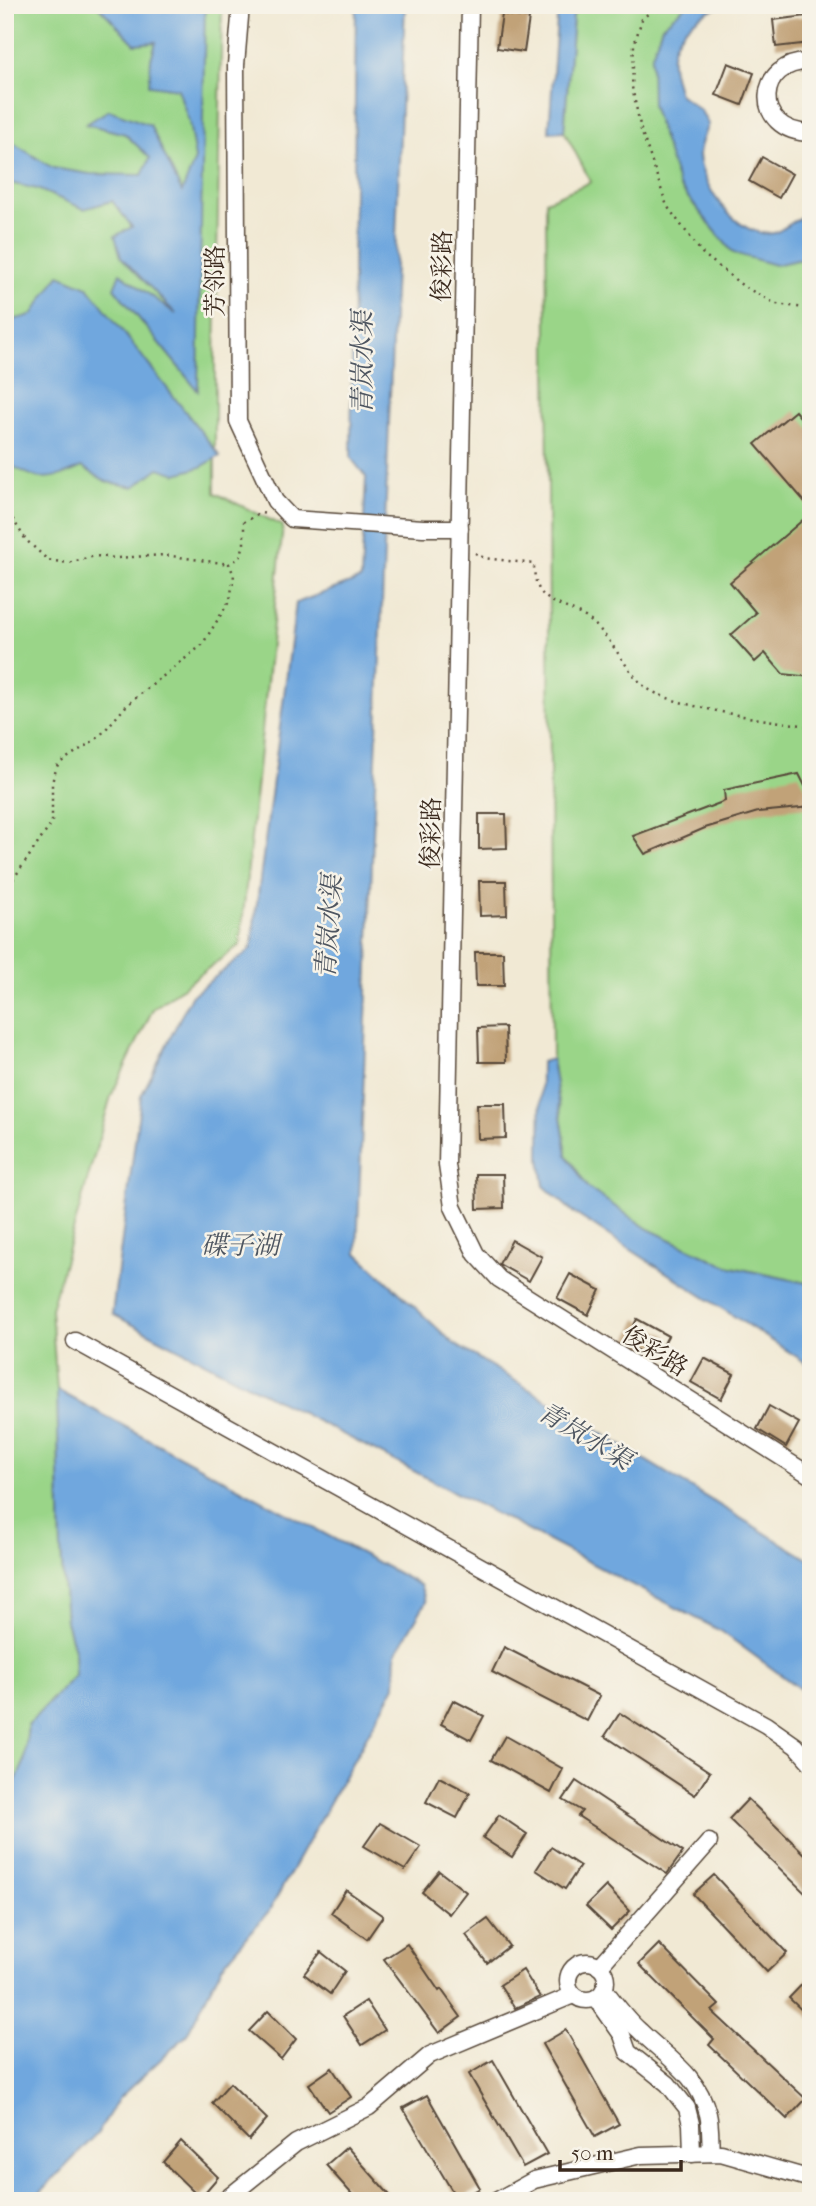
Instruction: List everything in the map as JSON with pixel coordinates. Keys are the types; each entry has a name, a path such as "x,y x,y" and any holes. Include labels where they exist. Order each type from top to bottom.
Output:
{"street":[{"name":"芳邻路","path":"241,5 236,65 238,421 275,500 292,519"},
{"name":"俊彩路","path":"470,5 447,1165 453,1207 476,1254 499,1279 811,1476"},
{"path":"811,62 797,62 776,74 770,84 768,100 777,122 787,130 811,133"},
{"path":"292,519 460,528"},
{"path":"75,1341 766,1725 796,1746 811,1763"},
{"path":"599,1967 709,1842"},
{"path":"600,1994 584,2000 573,1995 568,1977 575,1966 587,1962 599,1967 605,1978 600,1994 628,2052 668,2084 687,2108 691,2124 692,2154"},
{"path":"600,1994 660,2051 677,2061 690,2076 708,2115 711,2153"},
{"path":"224,2201 296,2143 369,2107 430,2055 573,1995"},
{"path":"496,2201 534,2180 641,2155 721,2153 811,2179"}],"path":[{"path":"658,5 642,19 634,45 632,87 641,130 667,206 702,253 743,285 776,304 811,309"},
{"path":"5,507 26,540 48,560 68,563 95,556 117,558 164,555 229,564 240,558 244,544 244,522 261,513 292,519"},
{"path":"459,545 484,558 534,564 534,581 547,600 584,617 608,637 624,664 646,688 686,704 771,722 811,726"},
{"path":"5,891 52,823 52,782 58,764 99,737 127,705 202,645 230,600 234,575 229,564"}],"green space":[{"path":"5,5 222,5 215,493 283,526 240,945 153,1009 111,1096 51,1309 57,1390 61,1549 66,1621 74,1650 75,1675 28,1725 24,1763 5,1804"},
{"path":"574,5 687,5 662,26 679,186 733,253 806,258 811,254 811,1284 727,1266 648,1229 588,1188 567,1155 552,1059 546,201 591,182 564,131"}],"water":[{"path":"97,5 205,5 198,391 114,288 120,273 176,314 121,257 115,236 132,227 112,201 84,209 37,189 5,182 5,138 53,168 90,174 142,175 150,158 125,134 86,124 109,110 150,125 182,192 195,159 189,122 178,89 149,85 151,59 156,42 135,44"},
{"name":"碟子湖","path":"356,5 405,5 357,1253 453,1343 811,1561 811,1697 721,1631 112,1314 141,1096 191,996 251,949 296,603 361,579 366,477 351,458"},
{"path":"558,5 574,5 564,131 549,132"},
{"path":"687,5 727,5 709,11 692,22 679,37 672,55 679,94 701,111 708,124 699,155 706,182 735,219 747,228 761,233 777,232 811,211 811,254 806,258 775,265 733,253 679,186 652,105 651,58 662,26"},
{"path":"59,275 88,287 220,456 201,467 177,474 159,468 134,487 107,482 82,467 60,476 43,478 5,462 5,322 32,315"},
{"path":"552,1059 567,1155 588,1188 648,1229 727,1266 811,1284 811,1366 574,1213 544,1186 540,1159 541,1062"},
{"path":"57,1390 420,1585 426,1602 396,1653 395,1686 269,1911 222,1966 186,2036 119,2098 98,2133 32,2201 5,2201 5,1804 24,1763 28,1725 75,1675 74,1650 66,1621 61,1549"}],"building":[{"path":"502,14 529,18 524,52 497,48"},
{"path":"807,16 810,43 776,47 773,20"},
{"path":"728,63 754,73 742,105 716,95"},
{"path":"762,157 792,174 779,198 749,181"},
{"path":"795,411 811,430 811,509 755,444"},
{"path":"811,513 811,677 783,674 765,653 755,662 731,635 756,613 730,582"},
{"path":"799,774 805,786 811,786 811,807 758,812 705,828 645,854 633,836 725,801 724,790"},
{"path":"479,814 506,814 507,848 479,849"},
{"path":"479,881 506,881 507,915 480,916"},
{"path":"475,952 503,952 504,986 476,986"},
{"path":"505,1027 506,1062 479,1062 478,1028"},
{"path":"477,1104 505,1104 506,1138 478,1139"},
{"path":"476,1174 503,1174 504,1208 477,1209"},
{"path":"512,1240 542,1257 529,1281 499,1264"},
{"path":"570,1274 600,1290 588,1315 557,1298"},
{"path":"637,1319 668,1336 655,1360 625,1344"},
{"path":"704,1358 734,1374 721,1399 691,1382"},
{"path":"769,1406 799,1423 786,1447 757,1429"},
{"path":"504,1647 600,1696 587,1721 492,1672"},
{"path":"453,1700 484,1716 471,1740 441,1724"},
{"path":"620,1713 710,1772 695,1795 605,1736"},
{"path":"505,1736 563,1769 551,1793 491,1760"},
{"path":"439,1777 470,1793 457,1818 426,1802"},
{"path":"576,1781 683,1852 667,1874 578,1816 582,1811 563,1800"},
{"path":"748,1799 811,1860 811,1899 729,1819"},
{"path":"499,1815 527,1834 512,1857 483,1838"},
{"path":"380,1823 421,1847 405,1870 364,1846"},
{"path":"551,1847 580,1866 565,1889 536,1870"},
{"path":"439,1871 466,1892 449,1914 422,1892"},
{"path":"714,1875 787,1953 767,1972 693,1894"},
{"path":"606,1886 630,1911 611,1930 586,1906"},
{"path":"346,1890 383,1916 367,1939 331,1913"},
{"path":"488,1919 509,1946 487,1963 466,1935"},
{"path":"407,1944 439,1991 441,1989 461,2017 439,2033 384,1959"},
{"path":"659,1944 719,2005 712,2011 806,2099 787,2119 709,2045 714,2039 639,1964"},
{"path":"321,1952 345,1971 330,1994 304,1974"},
{"path":"523,1970 540,1997 515,2008 500,1985"},
{"path":"811,1975 811,2019 789,1998"},
{"path":"366,2001 385,2030 362,2045 343,2016"},
{"path":"268,2011 296,2039 281,2059 249,2031"},
{"path":"566,2030 619,2124 595,2137 542,2044"},
{"path":"493,2060 547,2154 523,2167 469,2074"},
{"path":"332,2068 351,2097 328,2112 309,2084"},
{"path":"230,2083 267,2119 249,2140 212,2103"},
{"path":"427,2095 480,2188 458,2201 403,2108"},
{"path":"181,2141 218,2177 200,2198 163,2162"},
{"path":"347,2147 395,2201 358,2201 326,2165"}],"water label":[{"name":"青岚水渠","path":"362,363"},
{"name":"青岚水渠","path":"329,927"},
{"name":"青岚水渠","path":"585,1436"}]}
